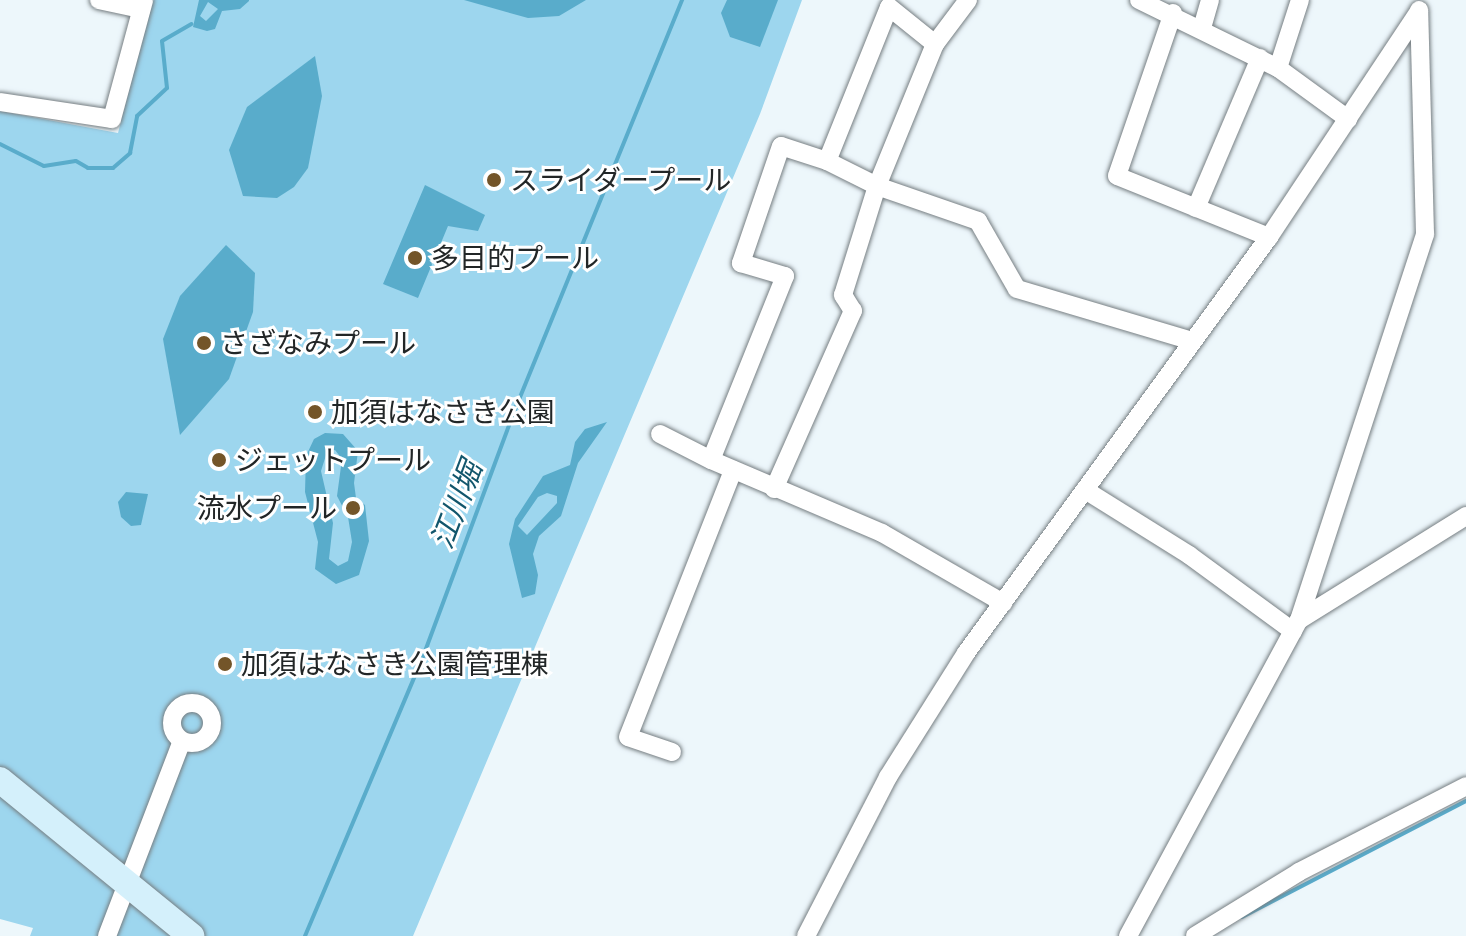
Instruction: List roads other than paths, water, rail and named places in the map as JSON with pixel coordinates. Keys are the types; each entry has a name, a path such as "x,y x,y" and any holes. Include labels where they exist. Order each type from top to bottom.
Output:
{"main road":[{"path":"0,780 191,936"}],"street":[{"path":"0,102 112,119 143,5 99,0"},
{"path":"774,489 853,311 843,295 877,186 935,44 968,0"},
{"path":"1139,0 1173,13 1278,68 1348,119"},
{"path":"1202,28 1210,0"},
{"path":"1278,68 1300,0"},
{"path":"806,936 888,777 1003,603 1269,237 1419,6"},
{"path":"1128,936 1296,626 1425,234 1419,6"},
{"path":"827,161 889,7 935,44"},
{"path":"1173,13 1117,176 1269,237"},
{"path":"1196,208 1260,58"},
{"path":"711,460 785,276 741,263 781,146 827,161 877,186 978,221 1017,289 1192,341"},
{"path":"660,434 774,489 882,533 1003,603"},
{"path":"672,752 628,737 733,470"},
{"path":"1085,490 1296,626"},
{"path":"1296,626 1463,522"},
{"path":"107,936 182,741"},
{"path":"1195,936 1299,872 1466,786"}],"waterway":[{"name":"江川堀","path":"305,936 424,654 516,407 682,0"},
{"path":"0,144 44,166 76,161 88,168 113,168 130,153 137,116 167,88 162,41 192,24"},
{"path":"1242,917 1466,801"}],"place":[{"name":"スライダープール","path":"494,180"},
{"name":"多目的プール","path":"415,258"},
{"name":"さざなみプール","path":"204,343"},
{"name":"加須はなさき公園","path":"315,412"},
{"name":"ジェットプール","path":"219,460"},
{"name":"流水プール","path":"353,508"},
{"name":"加須はなさき公園管理棟","path":"225,664"}]}
